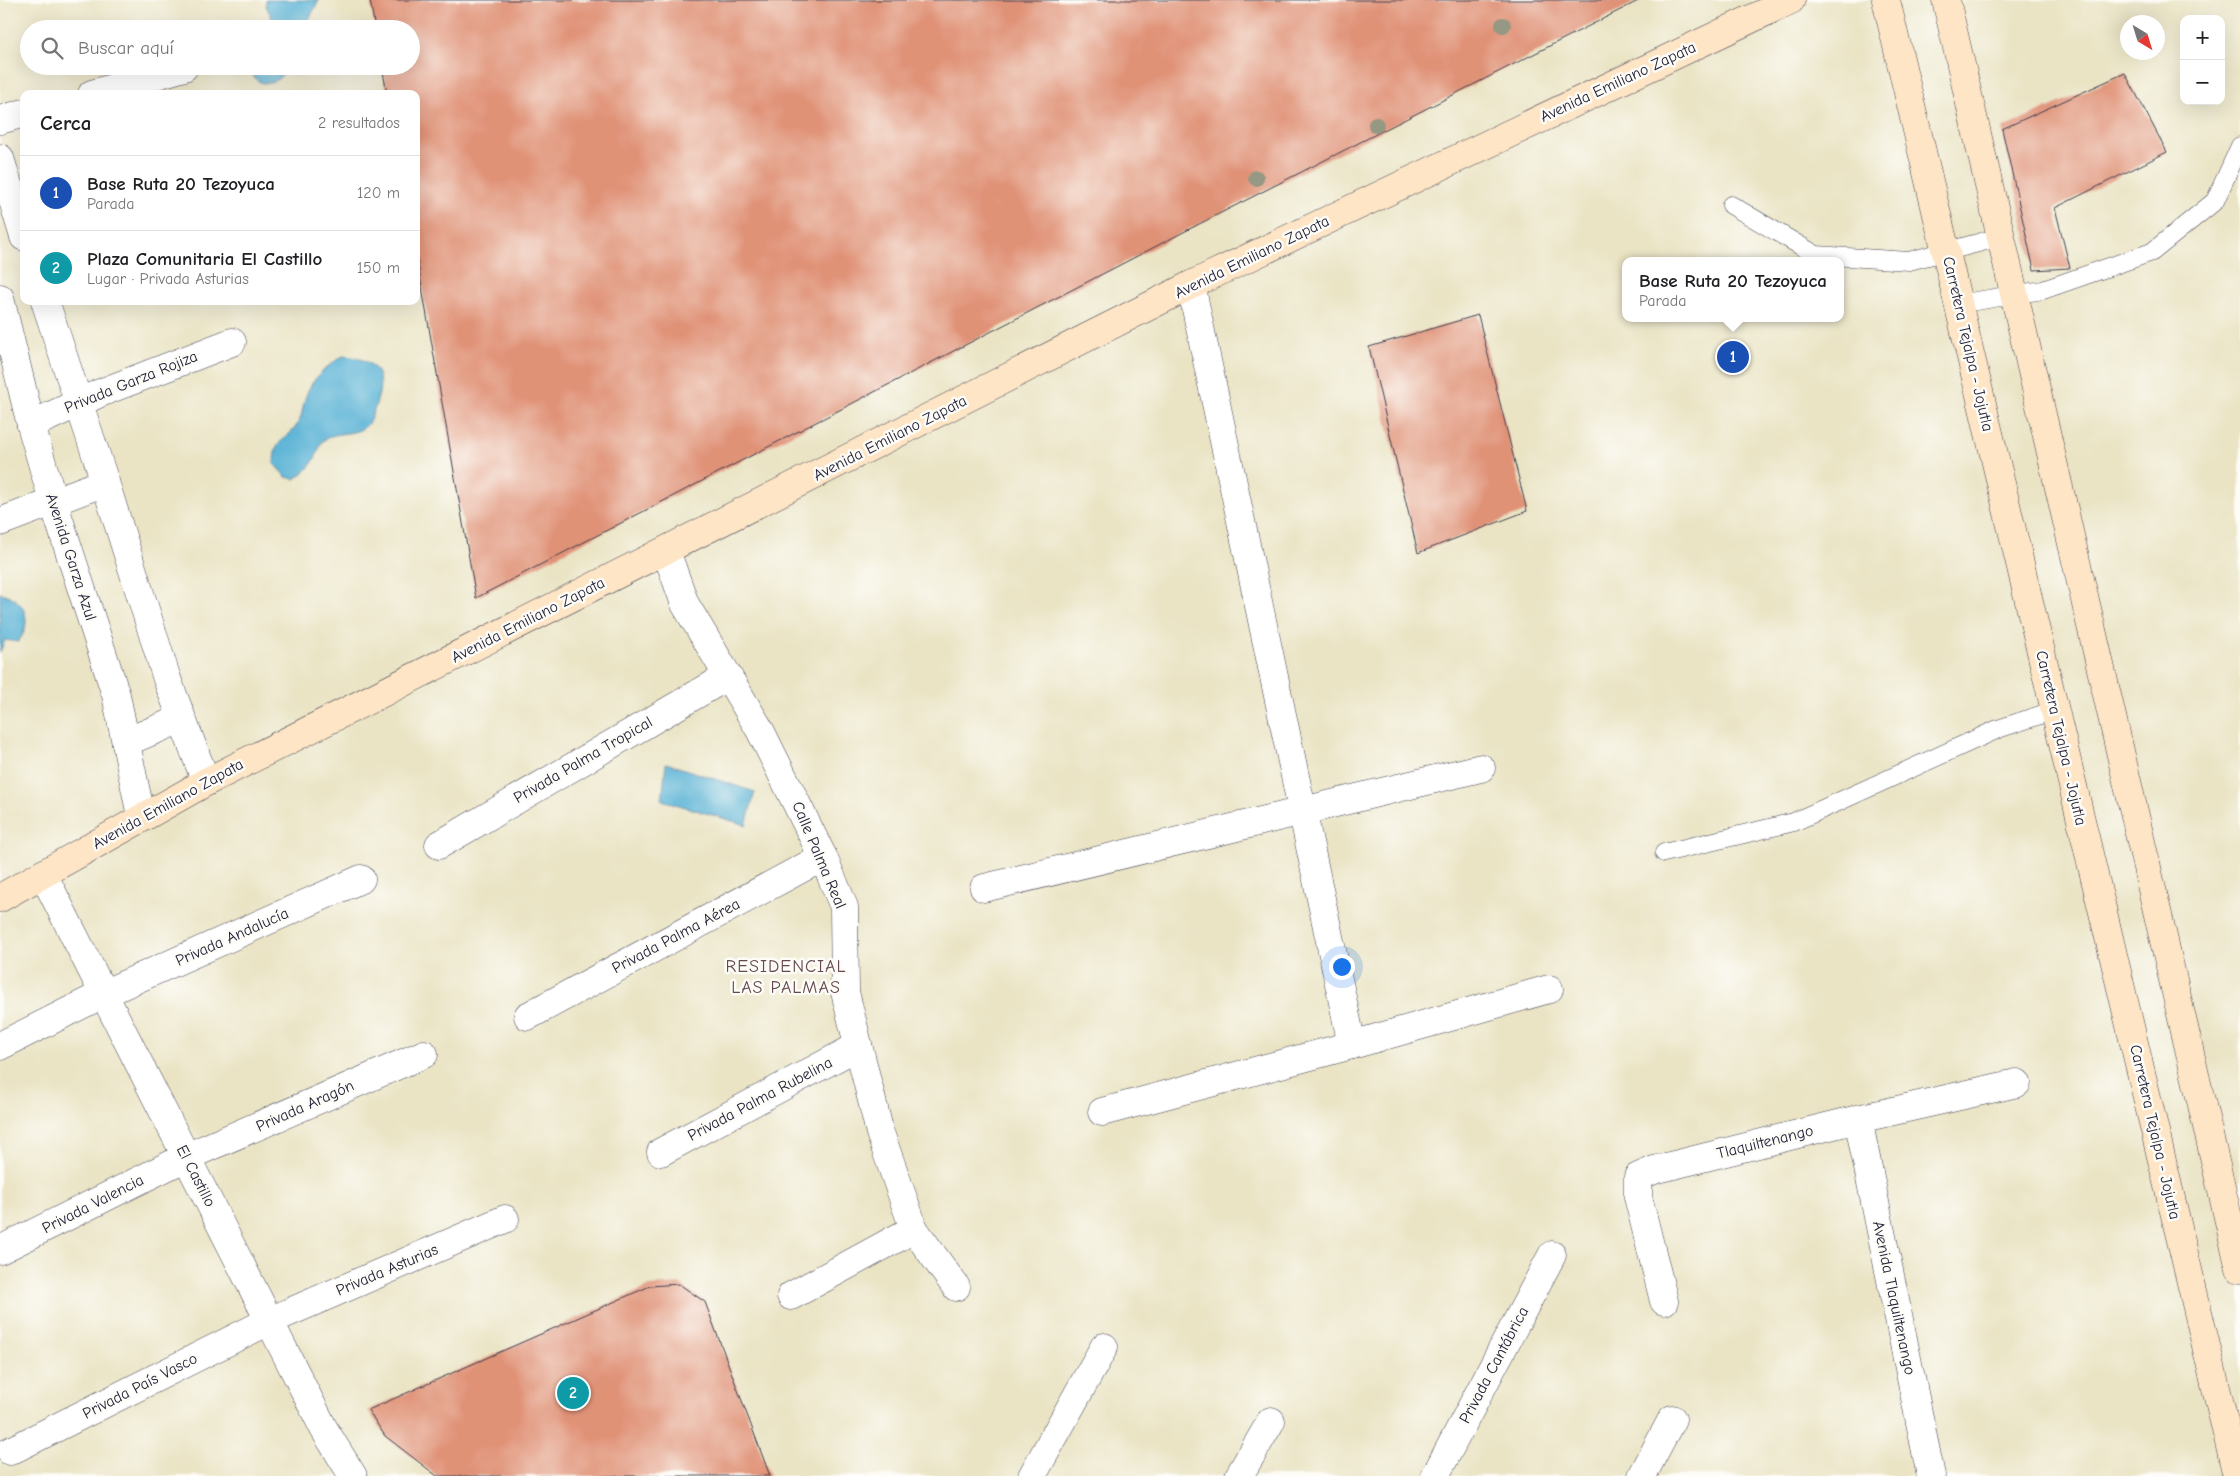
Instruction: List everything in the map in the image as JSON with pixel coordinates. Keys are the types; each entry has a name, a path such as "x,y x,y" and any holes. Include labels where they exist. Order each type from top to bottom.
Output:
{"main road":[{"name":"Avenida Emiliano Zapata","path":"0,898 142,816 206,782 1191,285 1791,0"},
{"name":"Carretera Tejalpa - Jojutla","path":"1886,0 2237,1476"},
{"path":"1946,0 2240,1268"}],"street":[{"path":"106,90 157,75"},
{"path":"0,120 20,114"},
{"path":"0,158 14,229"},
{"path":"1191,285 1352,1045"},
{"name":"Avenida Garza Azul","path":"0,298 31,425 53,501 116,694 142,816"},
{"path":"46,305 181,719 206,782"},
{"name":"Privada Garza Rojiza","path":"31,425 78,403 232,342"},
{"path":"0,522 105,482"},
{"name":"Calle Palma Real","path":"666,551 685,604 760,730 823,857 844,907 845,992 880,1132 914,1229 956,1286"},
{"name":"Privada Palma Tropical","path":"439,845 728,676"},
{"path":"126,742 181,719"},
{"path":"984,888 1481,768"},
{"name":"Privada Palma Aérea","path":"528,1016 823,857"},
{"name":"El Castillo","path":"43,874 324,1429 353,1476"},
{"name":"Privada Andalucía","path":"0,1046 103,994 361,879"},
{"path":"1102,1112 1352,1045 1549,989"},
{"name":"Privada Palma Rubelina","path":"661,1152 858,1046"},
{"name":"Privada Aragón","path":"186,1158 424,1054"},
{"name":"Tlaquiltenango","path":"1664,1301 1638,1197 1638,1177 1654,1170 1858,1119 2017,1083"},
{"name":"Avenida Tlaquiltenango","path":"1858,1119 1931,1476"},
{"name":"Privada Valencia","path":"0,1250 186,1158"},
{"name":"Privada Asturias","path":"269,1321 505,1219"},
{"path":"791,1296 914,1229"},
{"name":"Privada Cantábrica","path":"1436,1476 1552,1255"},
{"name":"Privada País Vasco","path":"10,1451 269,1321"},
{"path":"1032,1476 1104,1347"},
{"path":"1642,1476 1672,1419"},
{"path":"1239,1476 1271,1421"}],"lane":[{"path":"1958,304 2043,290 2152,252 2215,201 2240,146"},
{"path":"1730,205 1816,255 1909,261 1946,253 2001,237"},
{"path":"1664,853 1794,822 1998,729 2055,710"}],"water":[{"path":"266,0 319,0 309,20 271,20 266,6"},
{"path":"253,75 282,75 272,82 266,83 256,79"},
{"path":"343,356 363,360 375,369 379,376 379,393 370,420 362,429 334,435 324,440 313,462 305,471 295,479 286,477 274,464 274,456 278,445 293,431 299,422 308,390 316,378"},
{"path":"0,593 16,600 21,605 26,619 23,634 18,642 5,640 0,652"},
{"path":"666,763 755,792 746,825 662,800"}],"building":[{"path":"370,0 1640,0 1203,222 476,598 420,276 420,90 386,90 384,75 420,75 420,20 373,20"},
{"path":"2125,73 2167,152 2055,208 2070,268 2034,270 2002,129"},
{"path":"1478,315 1527,511 1418,553 1369,347"},
{"path":"679,1284 705,1302 770,1476 437,1476 385,1436 368,1410 650,1286"}],"place":[{"name":"Base Ruta 20 Tezoyuca","path":"1733,357"},
{"name":"Plaza Comunitaria El Castillo","path":"573,1393"}],"district":[{"name":"RESIDENCIAL LAS PALMAS","path":"786,976"}]}
